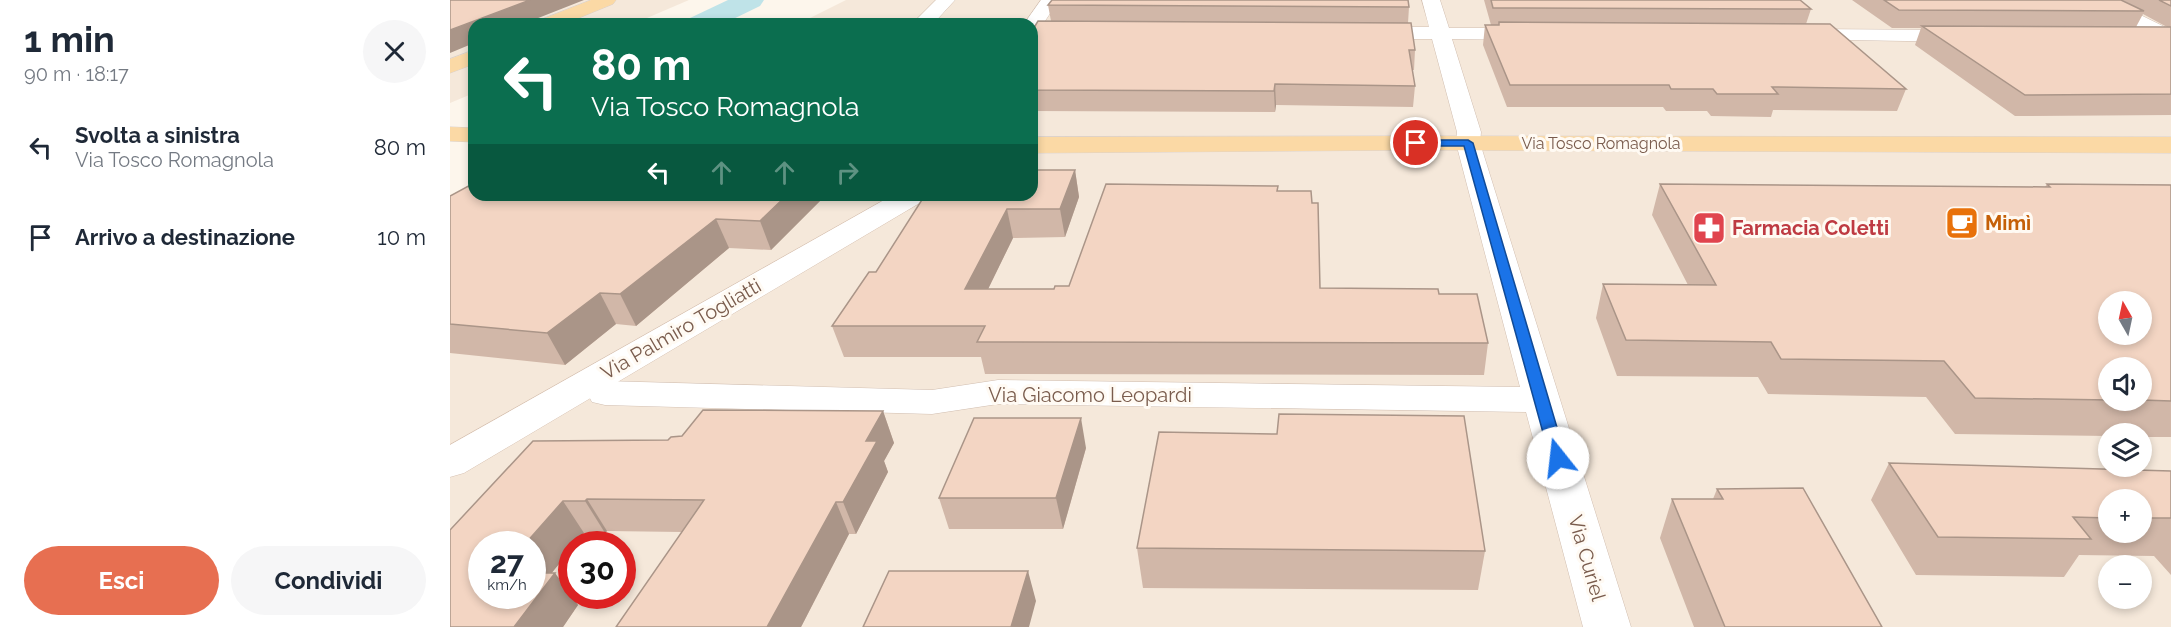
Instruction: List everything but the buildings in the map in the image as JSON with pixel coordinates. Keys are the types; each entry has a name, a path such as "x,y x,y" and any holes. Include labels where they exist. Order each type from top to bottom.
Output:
{"main road":[{"path":"562,18 607,0"},
{"path":"450,67 468,59"},
{"path":"450,134 468,135"},
{"name":"Via Tosco Romagnola","path":"1038,145 1468,143 2171,146"}],"street":[{"path":"928,18 946,0"},
{"path":"1038,18 1050,0"},
{"name":"Via Curiel","path":"1431,0 1469,132 1468,143 1607,627"},
{"path":"2096,0 2170,38 2123,37"},
{"path":"1038,32 1055,32"},
{"path":"1347,33 1543,34"},
{"path":"1779,35 1981,37"},
{"name":"Via Palmiro Togliatti","path":"450,463 903,201"},
{"name":"Via Giacomo Leopardi","path":"605,393 933,402 998,393 1541,400"}],"shaded area":[{"path":"450,0 689,0 647,18 468,18 468,96 450,103"},
{"path":"846,0 2171,0 2171,627 450,627 450,195 468,186 468,201 1038,201 1038,18 810,18"}],"waterway":[{"path":"712,18 750,0"}],"place":[{"name":"Mimì","path":"1962,223"},
{"name":"Farmacia Coletti","path":"1709,228"}],"route":[{"path":"1416,143 1468,143 1558,458"}]}
